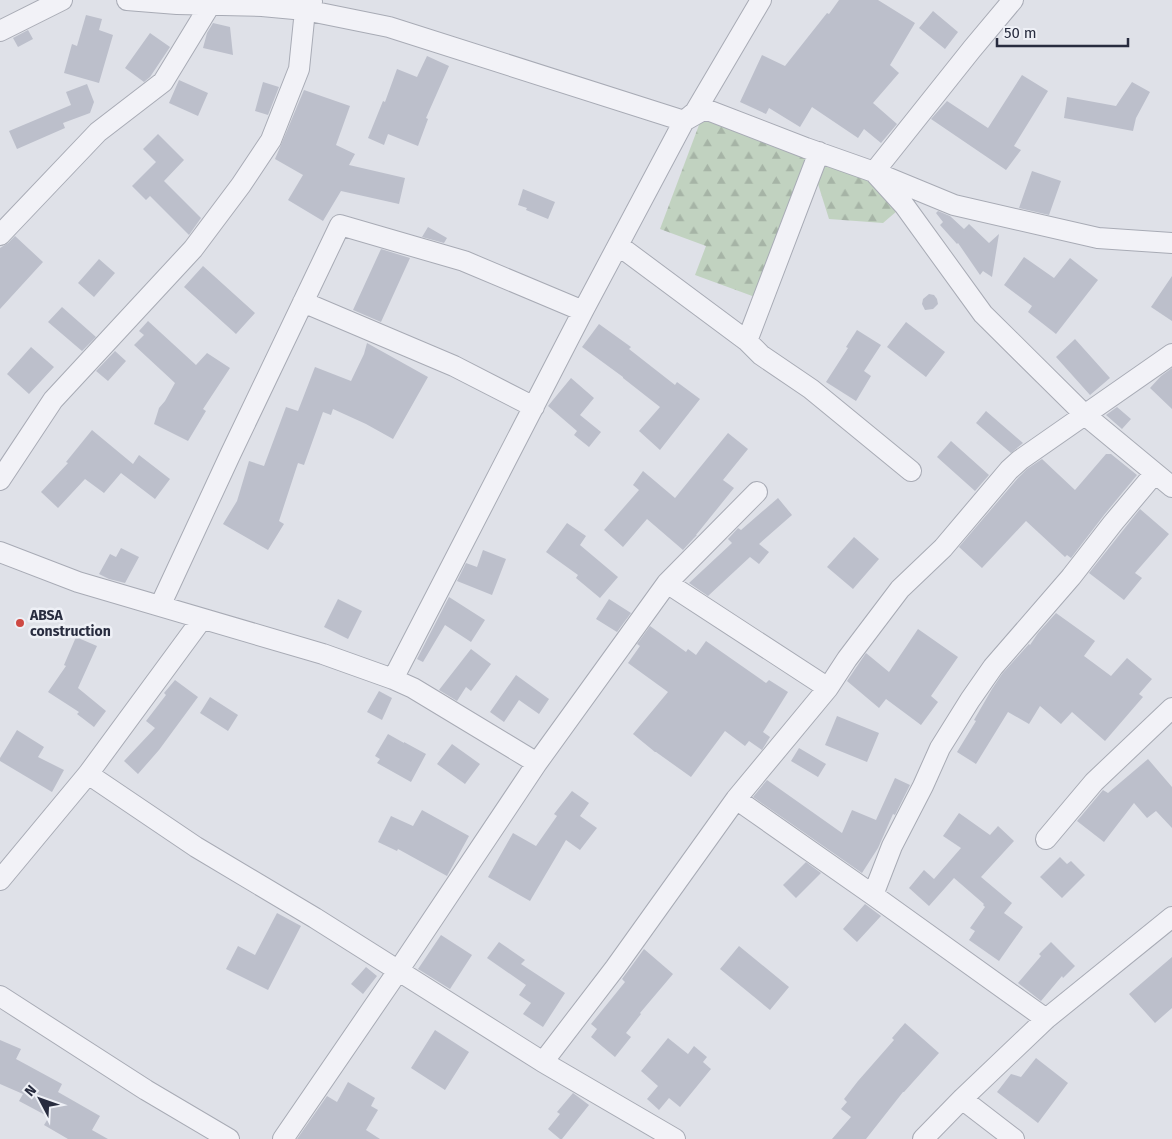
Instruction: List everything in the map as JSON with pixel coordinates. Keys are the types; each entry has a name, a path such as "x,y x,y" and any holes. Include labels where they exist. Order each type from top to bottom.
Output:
{"street":[{"path":"0,31 62,0"},
{"path":"127,0 177,4 210,2 309,5 388,27 684,121 706,109 874,172 954,205 1098,238 1172,243"},
{"path":"393,679 583,311 684,121 695,112 760,0"},
{"path":"874,172 1013,0"},
{"path":"0,235 98,132 163,82 210,2"},
{"path":"0,480 54,400 192,249 241,185 271,140 299,69 309,5"},
{"path":"746,341 819,152"},
{"path":"874,172 904,205 984,314 1085,416 1172,487"},
{"path":"160,606 340,225 464,261 583,311"},
{"path":"618,245 746,341 761,355 811,389 911,471"},
{"path":"304,302 454,366 534,407"},
{"path":"543,1062 615,968 736,799 828,688 900,589 943,548 1009,470 1020,460 1172,354"},
{"path":"873,895 892,846 940,748 970,700 993,667 1071,577 1155,473"},
{"path":"282,1139 398,971 537,763 667,583 757,492"},
{"path":"0,552 78,582 323,654 393,679 413,688 537,763"},
{"path":"667,583 828,688"},
{"path":"0,880 88,774 202,618"},
{"path":"1046,839 1094,782 1172,708"},
{"path":"88,774 196,847 315,918 543,1062 675,1139"},
{"path":"736,799 1046,1019"},
{"path":"923,1139 1046,1019 1172,918"},
{"path":"0,996 146,1090 229,1139"},
{"path":"962,1099 1014,1139"}],"green space":[{"path":"705,109 874,172 904,205 883,223 829,219 818,184 755,297 695,275 706,246 660,229"}],"building":[{"path":"839,0 878,0 915,23 890,65 899,73 873,103 897,124 881,143 864,129 858,138 812,107 800,127 769,108 766,114 740,102 762,55 785,66"},
{"path":"933,11 958,32 945,49 919,28"},
{"path":"86,15 102,19 99,30 113,35 99,83 64,73 72,44 77,46"},
{"path":"213,23 230,27 233,55 203,48 207,33"},
{"path":"28,30 33,39 18,47 13,38"},
{"path":"150,33 170,47 150,77 144,82 125,68"},
{"path":"427,56 449,66 426,118 428,119 418,146 388,134 384,145 368,138 383,101 385,102 397,69 417,77"},
{"path":"1022,75 1048,91 1014,146 1021,150 1006,170 931,119 947,101 988,128"},
{"path":"179,80 208,93 198,116 169,103"},
{"path":"263,82 279,87 268,115 255,111"},
{"path":"1132,82 1150,92 1136,118 1133,131 1064,118 1067,97 1116,106"},
{"path":"87,84 94,102 90,113 63,123 65,128 17,149 9,131 71,105 66,92"},
{"path":"304,90 350,106 336,145 355,154 349,165 405,178 399,204 341,191 323,221 288,200 303,175 275,159"},
{"path":"158,134 184,160 164,181 201,218 189,235 150,196 146,200 132,186 156,162 143,149"},
{"path":"1032,171 1061,181 1049,215 1019,208"},
{"path":"523,189 555,202 548,219 518,205"},
{"path":"938,211 950,216 964,229 969,224 989,243 999,234 992,277 983,271 980,275 958,243 940,225 943,222 936,213"},
{"path":"428,227 447,238 444,243 422,237"},
{"path":"15,236 43,262 0,309 0,248"},
{"path":"381,249 410,258 381,322 353,310"},
{"path":"1024,257 1054,278 1070,258 1098,280 1056,334 1028,312 1032,306 1004,285"},
{"path":"99,259 115,273 94,297 78,283"},
{"path":"203,266 255,313 236,334 184,287"},
{"path":"1172,276 1172,321 1151,307"},
{"path":"929,294 934,295 938,304 933,309 925,310 922,304 923,299"},
{"path":"62,307 96,337 82,351 48,322"},
{"path":"148,321 196,365 207,353 230,368 203,409 206,411 188,441 154,424 159,408 175,383 134,345 144,335 139,331"},
{"path":"906,322 945,352 926,377 887,347"},
{"path":"599,324 631,347 629,349 675,385 677,382 700,399 660,450 639,431 660,407 582,347"},
{"path":"857,330 881,345 864,371 871,376 856,401 826,382"},
{"path":"1075,339 1110,378 1090,395 1056,357"},
{"path":"367,343 428,377 393,439 333,409 331,415 323,412 304,465 298,463 279,521 284,524 268,550 223,524 237,501 249,461 264,466 286,407 298,411 315,367 351,381 364,354"},
{"path":"31,347 54,367 29,394 7,374"},
{"path":"115,351 126,361 108,381 96,371"},
{"path":"1172,368 1172,409 1150,388"},
{"path":"571,378 594,398 580,415 601,432 589,447 574,435 577,431 548,406"},
{"path":"1117,407 1131,419 1122,429 1106,415"},
{"path":"986,411 1023,443 1011,453 976,423"},
{"path":"92,430 133,464 139,455 170,479 155,499 121,473 104,493 85,479 58,508 41,492 68,463 66,462"},
{"path":"728,433 748,449 723,480 734,488 683,550 647,519 623,547 604,530 639,490 633,485 643,471 675,498"},
{"path":"951,441 989,475 975,491 937,457"},
{"path":"1106,454 1111,454 1137,475 1071,558 1067,555 1065,557 1026,521 982,568 959,547 1018,478 1042,459 1075,490"},
{"path":"778,498 792,515 759,544 769,552 759,564 750,557 708,596 689,583 732,543 728,539 738,528 741,530"},
{"path":"1140,509 1169,534 1135,573 1142,578 1124,600 1089,573"},
{"path":"567,523 586,536 580,545 618,577 600,598 576,578 578,575 546,552"},
{"path":"854,537 879,559 853,589 827,567"},
{"path":"121,548 139,557 125,583 99,574 110,554 116,557"},
{"path":"483,550 506,559 492,595 457,581 466,563 477,567"},
{"path":"449,597 485,620 471,642 445,625 423,662 417,659"},
{"path":"338,599 362,611 348,639 324,627"},
{"path":"609,599 631,613 617,632 596,619"},
{"path":"1056,613 1095,641 1084,656 1111,676 1127,658 1152,679 1139,694 1143,697 1105,741 1072,712 1061,724 1040,706 1029,724 1008,712 976,764 957,752 1002,674 1030,645"},
{"path":"650,626 686,652 688,649 696,655 706,641 766,683 769,680 788,692 763,732 770,737 762,750 749,741 745,746 725,731 691,777 633,734 668,692 628,663 640,646 637,644"},
{"path":"918,629 958,657 931,696 938,702 921,725 886,699 879,708 847,681 866,653 889,672"},
{"path":"76,637 97,646 78,688 106,711 94,727 77,714 79,712 48,692 66,666 64,665"},
{"path":"471,649 491,664 471,691 466,687 457,701 439,690"},
{"path":"516,675 549,699 539,714 519,700 504,722 490,712"},
{"path":"175,680 198,697 159,750 138,774 124,761 155,728 146,721"},
{"path":"379,691 392,698 382,720 367,712"},
{"path":"210,697 238,715 228,731 200,713"},
{"path":"837,716 879,733 867,762 825,745"},
{"path":"17,730 44,747 38,757 64,770 52,792 0,761"},
{"path":"388,734 426,754 411,782 377,763 380,759 375,756"},
{"path":"452,744 480,764 465,784 437,764"},
{"path":"799,748 826,764 818,777 791,761"},
{"path":"1148,759 1172,787 1172,828 1156,811 1147,818 1134,803 1104,842 1077,821 1103,790 1108,793"},
{"path":"895,778 910,785 895,815 893,814 878,848 862,873 753,797 767,780 842,833 852,810 876,820"},
{"path":"572,791 589,803 580,816 597,828 580,850 566,840 530,901 488,877 513,833 536,846 557,816 554,814"},
{"path":"422,810 469,836 447,876 398,849 397,851 378,842 391,816 413,826"},
{"path":"959,813 990,835 998,826 1014,841 981,877 1012,903 1004,913 1023,927 999,961 969,940 975,931 970,928 985,907 984,904 954,878 929,906 909,888 924,870 934,879 961,848 943,836"},
{"path":"1060,857 1067,864 1071,861 1085,875 1062,898 1040,877"},
{"path":"806,862 821,873 796,898 783,885"},
{"path":"865,904 881,916 857,942 843,929"},
{"path":"277,913 301,926 268,990 226,969 238,946 255,955"},
{"path":"441,935 472,955 450,989 418,969"},
{"path":"499,942 525,960 521,964 565,993 543,1027 523,1014 531,1003 519,995 526,985 487,958"},
{"path":"1051,942 1075,966 1063,978 1062,976 1041,1001 1018,983 1041,956 1039,954"},
{"path":"739,946 789,987 770,1010 720,969"},
{"path":"644,949 673,974 640,1013 626,1033 631,1037 615,1057 591,1037 597,1029 591,1024 625,982 622,979"},
{"path":"1172,957 1172,1008 1155,1023 1129,994"},
{"path":"366,967 377,976 363,994 351,984"},
{"path":"905,1023 939,1053 903,1092 866,1139 832,1139 851,1117 841,1109 847,1102 844,1099 894,1040 892,1038"},
{"path":"435,1030 469,1052 445,1090 411,1068"},
{"path":"668,1038 688,1054 694,1046 707,1057 703,1062 711,1069 680,1107 669,1098 659,1110 647,1099 658,1086 641,1071"},
{"path":"0,1040 21,1049 16,1059 62,1084 58,1092 100,1116 92,1130 108,1139 68,1139 44,1125 49,1117 19,1101 23,1094 0,1084"},
{"path":"1036,1058 1068,1083 1038,1123 997,1092 1011,1074 1021,1077"},
{"path":"348,1082 375,1098 371,1106 378,1110 366,1130 380,1139 297,1139 327,1096 337,1102"},
{"path":"573,1093 589,1105 562,1139 560,1139 548,1129 560,1114 557,1112"}],"place":[{"name":"ABSA construction","path":"20,623"}]}
